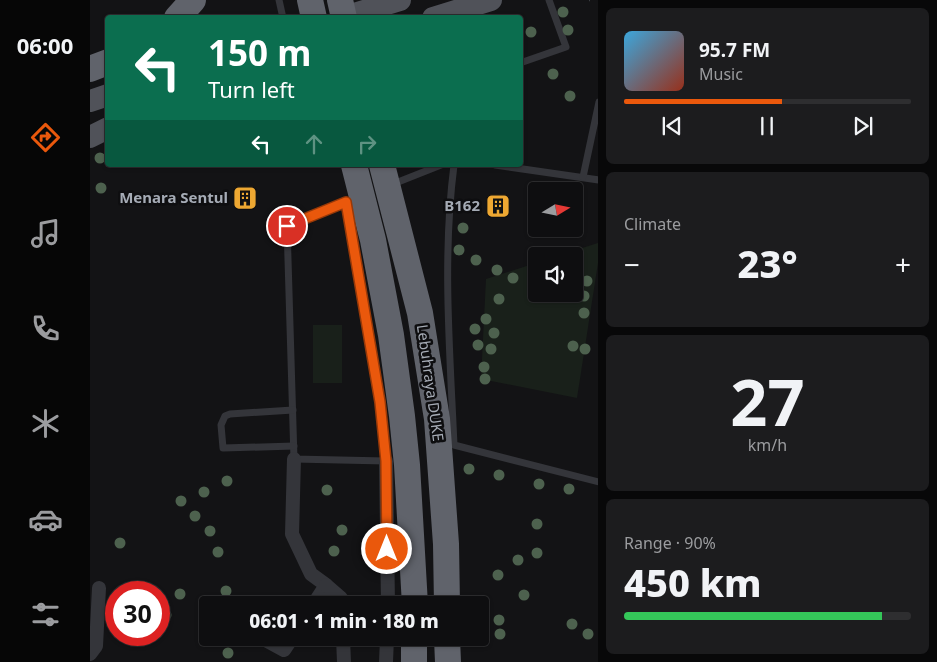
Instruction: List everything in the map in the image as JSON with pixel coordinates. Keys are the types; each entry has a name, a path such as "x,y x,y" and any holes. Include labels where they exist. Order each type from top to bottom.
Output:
{"highway":[{"path":"180,15 193,0"},
{"path":"310,0 313,15"},
{"path":"340,0 342,15"},
{"path":"90,69 105,63"},
{"path":"355,167 374,240 387,307 402,416 396,463 414,596"},
{"name":"Lebuhraya DUKE","path":"381,177 420,313 437,419 446,544 447,596"},
{"path":"414,646 414,662"},
{"path":"448,646 448,662"}],"main road":[{"path":"352,15 400,0"},
{"path":"443,15 491,0"},
{"path":"90,91 105,87"},
{"path":"90,101 105,96"},
{"path":"90,119 105,113"},
{"path":"90,137 105,130"}],"street":[{"path":"294,452 292,534 311,574 339,596"},
{"path":"389,596 396,463"},
{"path":"319,596 326,585"},
{"path":"90,654 96,646 99,588"},
{"path":"277,646 284,650 287,646"},
{"path":"343,646 344,662"},
{"path":"386,662 387,646"}],"lane":[{"path":"279,0 282,15"},
{"path":"523,62 566,47 549,0"},
{"path":"583,177 598,102"},
{"path":"381,177 431,167"},
{"path":"454,167 449,207 448,271 454,445 598,482"},
{"path":"510,167 598,180"},
{"path":"294,452 287,226 372,192"},
{"path":"293,410 230,414 225,416 222,425 223,448 294,452 396,463 380,402 346,202"}],"shaded area":[{"path":"598,243 598,263 577,398 481,379 486,279 528,266 528,302 583,302 583,248"},
{"path":"313,325 342,325 342,383 313,383"}],"place":[{"name":"Menara Sentul","path":"245,198"},
{"name":"B162","path":"498,206"}],"route":[{"path":"287,226 346,202 380,402 386,461 387,549"}]}
